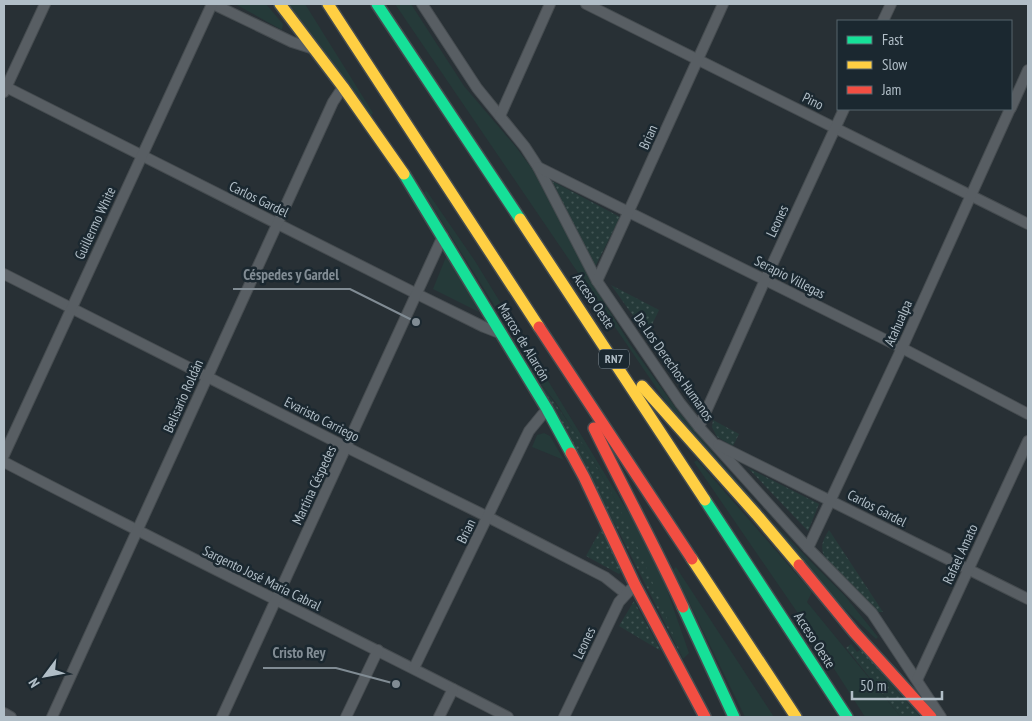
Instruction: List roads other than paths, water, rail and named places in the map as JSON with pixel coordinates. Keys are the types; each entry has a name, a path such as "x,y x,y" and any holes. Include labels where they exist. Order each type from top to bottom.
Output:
{"main road":[{"name":"Marcos de Alarcón","path":"280,4 343,87 415,190 444,236 546,408 584,477 635,585 705,717"},
{"path":"328,4 796,717"},
{"name":"Acceso Oeste","path":"377,4 602,341 847,717"},
{"path":"602,341 756,514 854,632 931,717"},
{"path":"566,369 612,466 672,581 734,717"}],"street":[{"path":"4,89 45,4"},
{"path":"213,4 292,42 314,49"},
{"name":"Guillermo White","path":"4,455 70,308 213,4"},
{"name":"De Los Derechos Humanos","path":"422,4 459,63 538,167 597,281 680,403 699,428 808,548 872,613 942,717"},
{"path":"500,116 550,4"},
{"name":"Pino","path":"586,4 1028,224"},
{"name":"Brian","path":"597,281 723,4"},
{"path":"883,20 891,4"},
{"name":"Atahualpa","path":"1012,106 1028,70"},
{"name":"Belisario Roldán","path":"52,717 207,376 334,102 343,87"},
{"name":"Carlos Gardel","path":"4,89 278,223 484,328 502,334"},
{"name":"Leones","path":"699,428 844,110"},
{"name":"Atahualpa","path":"808,548 902,348 1010,110"},
{"name":"Serapio Villegas","path":"538,167 902,348 1028,414"},
{"name":"Martina Céspedes","path":"222,717 444,236"},
{"name":"Evaristo Carriego","path":"4,274 605,577 625,593"},
{"name":"Brian","path":"414,668 529,431 546,408"},
{"name":"Rafael Amato","path":"917,680 1028,441"},
{"name":"Carlos Gardel","path":"712,442 1028,600"},
{"name":"Sargento José María Cabral","path":"4,462 137,531 414,668 508,717"},
{"name":"Leones","path":"564,717 619,602 625,593 635,585"},
{"path":"346,717 378,650"},
{"path":"439,717 453,689"},
{"path":"4,713 11,717"}],"place":[{"name":"Céspedes y Gardel","path":"416,322"},
{"name":"Cristo Rey","path":"396,684"}]}
